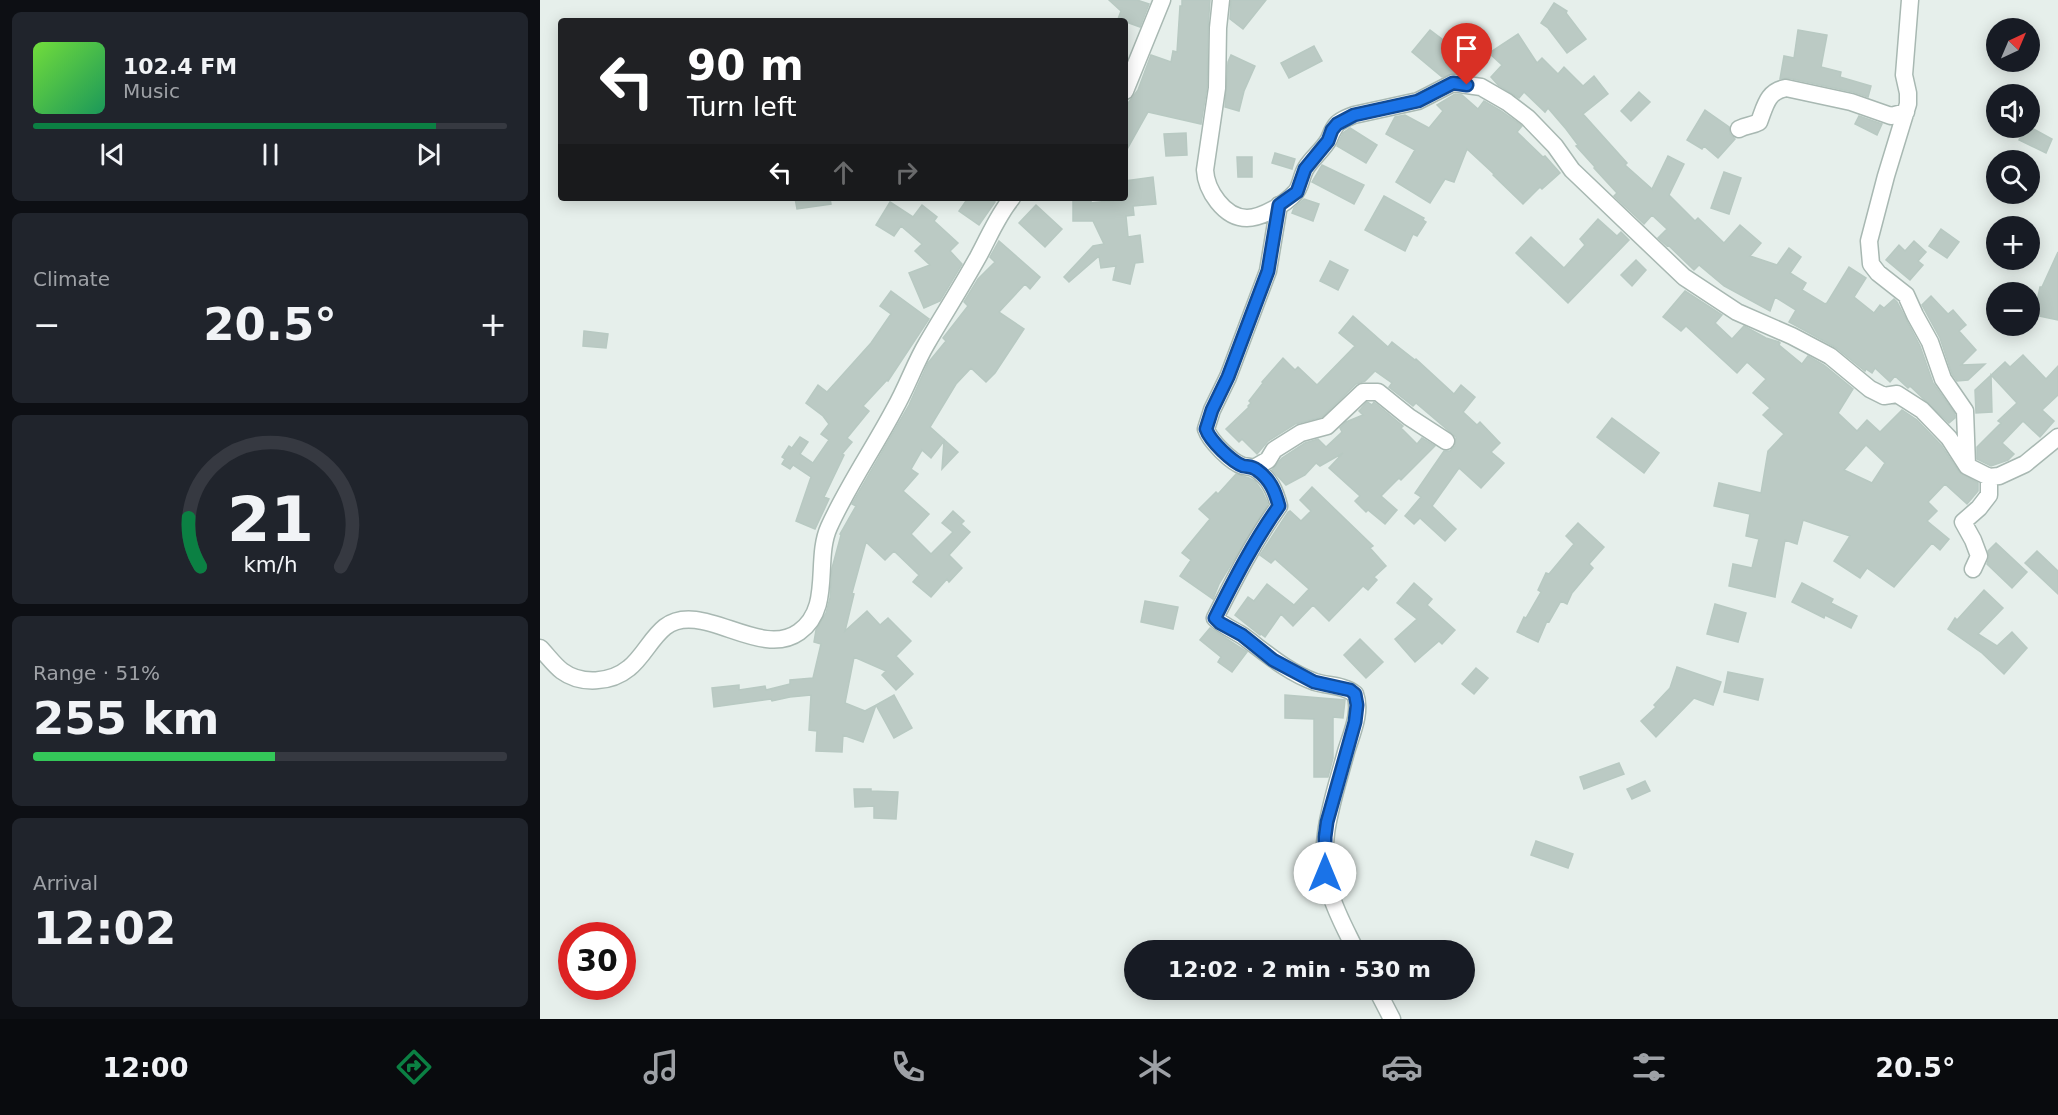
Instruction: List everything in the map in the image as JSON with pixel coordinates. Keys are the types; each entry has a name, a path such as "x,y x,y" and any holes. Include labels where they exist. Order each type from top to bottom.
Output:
{"street":[{"path":"1128,84 1162,0"},
{"path":"1221,0 1217,88 1205,170 1209,192 1218,202 1239,217 1254,217 1279,205 1297,192 1305,169 1328,141 1332,130 1345,119 1418,101 1453,83 1481,87 1528,118 1555,146 1572,170 1684,277 1737,312 1792,336 1830,356 1870,389 1884,396 1897,393 1922,410 1949,438 1967,466 1989,477 1999,476 2025,464 2058,437"},
{"path":"1910,0 1904,75 1908,93 1906,112 1869,241 1871,264 1878,273 1906,295 1930,342 1943,379 1965,411 1967,466"},
{"path":"1739,129 1743,126 1752,127 1759,122 1768,98 1777,89 1786,88 1851,102 1891,116 1906,112"},
{"path":"540,648 561,670 574,678 591,681 610,679 629,669 663,628 675,620 699,620 766,638 790,637 801,631 819,603 822,556 828,529 862,464 895,409 926,344 970,271 1000,213 1010,201"},
{"path":"1279,205 1268,271 1206,429 1213,442 1233,459 1242,465 1254,468 1267,479 1279,506 1238,572 1215,618 1242,635 1273,660 1314,682 1350,690 1355,694 1357,705 1355,722 1330,808 1325,837 1325,873 1329,891 1351,940"},
{"path":"1254,468 1268,460 1274,450 1301,433 1327,426 1363,392 1378,392 1409,417 1446,441"},
{"path":"1973,569 1979,556 1964,522 1989,495 1989,477"},
{"path":"1382,1000 1392,1019"}],"building":[{"path":"1109,0 1137,0 1149,4 1140,27 1128,23 1128,18 1118,18 1121,11"},
{"path":"1182,0 1210,0 1207,87 1201,124 1148,112 1128,148 1128,103 1138,90 1151,55 1171,62 1173,51 1177,52 1180,6 1182,6"},
{"path":"1231,0 1266,0 1243,29 1230,19"},
{"path":"1554,3 1567,11 1566,13 1586,39 1567,53 1548,28 1541,23"},
{"path":"1469,24 1486,39 1455,73 1442,77 1412,52 1430,30 1446,42 1449,38 1453,42"},
{"path":"1798,30 1827,35 1821,67 1841,72 1840,77 1871,86 1868,97 1788,78 1780,79 1784,56 1794,58"},
{"path":"1518,34 1537,63 1542,58 1558,74 1564,67 1583,86 1594,76 1608,94 1583,114 1627,163 1625,165 1652,189 1668,156 1684,164 1669,195 1695,221 1698,218 1724,243 1740,225 1761,243 1750,256 1777,265 1789,248 1801,257 1790,273 1806,283 1802,290 1825,304 1849,267 1866,278 1854,297 1874,313 1880,305 1884,308 1894,299 1920,346 1933,383 1955,414 1955,418 1949,423 1910,386 1908,388 1895,376 1890,382 1875,368 1872,373 1866,369 1865,371 1835,347 1789,322 1796,310 1775,297 1770,311 1724,286 1699,265 1694,270 1658,238 1667,229 1652,215 1644,224 1614,196 1617,193 1576,146 1578,145 1548,108 1545,112 1524,92 1519,98 1498,85 1491,77 1502,65 1489,53"},
{"path":"1314,46 1322,61 1289,78 1281,63"},
{"path":"1231,55 1255,66 1244,91 1239,111 1225,107 1228,62"},
{"path":"1639,92 1650,102 1631,121 1621,111"},
{"path":"1455,94 1462,95 1478,109 1484,101 1522,126 1517,132 1543,157 1545,156 1560,173 1542,189 1540,187 1523,204 1467,149 1454,182 1445,179 1430,203 1396,182 1415,150 1386,134 1395,117 1405,115 1429,128 1443,111 1437,105"},
{"path":"1705,110 1729,127 1730,134 1735,139 1718,158 1704,146 1702,149 1687,140"},
{"path":"1859,116 1882,124 1877,135 1855,124"},
{"path":"1350,128 1377,145 1366,163 1337,146 1343,133"},
{"path":"2040,132 2052,139 2046,153 2019,140 2020,138 2040,138"},
{"path":"1186,133 1187,155 1166,156 1164,134"},
{"path":"1275,153 1295,159 1292,169 1272,163"},
{"path":"1237,157 1252,157 1252,177 1238,177"},
{"path":"1322,165 1364,185 1354,204 1312,182"},
{"path":"1724,172 1741,178 1729,214 1711,208"},
{"path":"1153,177 1156,204 1133,206 1134,215 1126,216 1128,237 1140,235 1143,262 1135,263 1130,284 1113,280 1116,266 1101,268 1099,256 1069,282 1064,277 1093,246 1104,244 1093,221 1073,221 1073,201 1091,201 1091,203 1128,201 1128,181"},
{"path":"1384,196 1424,218 1426,222 1417,236 1413,234 1405,251 1365,230"},
{"path":"1304,199 1319,204 1313,221 1292,213"},
{"path":"796,201 830,201 831,204 797,209"},
{"path":"966,201 995,202 979,225 959,211"},
{"path":"890,202 913,217 922,205 937,217 934,221 958,243 950,251 962,264 940,301 924,308 909,273 930,265 915,251 922,244 901,226 894,236 876,225"},
{"path":"1036,205 1062,229 1045,247 1019,223"},
{"path":"1598,219 1617,236 1621,232 1629,240 1568,303 1516,253 1531,237 1564,268 1585,245 1580,239"},
{"path":"1941,229 1959,242 1947,258 1929,246"},
{"path":"999,241 1040,277 1030,289 1025,284 999,312 1024,329 995,373 986,382 971,368 956,384 930,427 958,452 942,469 944,441 931,458 922,450 911,469 918,474 903,491 929,514 911,534 931,554 953,532 942,523 953,511 964,521 961,524 970,532 949,555 962,568 949,582 947,579 931,597 913,582 919,575 894,551 885,560 866,542 852,593 854,594 845,631 867,611 880,625 888,618 911,641 896,656 913,674 896,690 882,675 886,671 854,657 845,703 865,711 876,705 863,742 843,735 842,752 816,751 817,731 809,730 811,695 714,707 712,688 739,685 739,690 765,686 766,690 790,684 790,680 813,678 821,644 814,642 816,630 826,613 830,598 832,568 840,534 856,506 852,504 909,405 928,363 946,341 943,338 968,306 964,302 978,279 995,262 990,257"},
{"path":"1914,241 1926,252 1918,261 1923,265 1910,280 1886,260 1899,245 1905,251"},
{"path":"2058,252 2058,320 2040,316 2040,287"},
{"path":"1636,260 1646,270 1632,286 1621,275"},
{"path":"1330,261 1348,270 1338,290 1320,281"},
{"path":"891,291 929,319 888,381 863,406 869,411 847,438 852,442 842,454 844,455 824,497 829,499 815,529 796,521 811,477 793,465 790,469 782,464 785,459 782,457 789,446 792,448 800,437 808,442 800,454 813,463 829,440 821,434 829,424 823,416 806,403 818,385 827,392 871,343 891,314 880,306"},
{"path":"1685,291 1722,315 1715,323 1732,339 1744,326 1779,342 1779,345 1802,364 1808,356 1824,365 1853,389 1838,413 1857,431 1867,420 1880,432 1902,410 1917,420 1941,445 1959,472 1978,483 1978,491 1967,504 1945,484 1928,502 1937,511 1927,521 1949,539 1940,550 1932,543 1894,587 1867,568 1860,578 1834,561 1850,536 1803,520 1797,544 1785,540 1775,597 1729,586 1733,564 1752,568 1759,539 1746,536 1750,514 1714,506 1719,483 1761,493 1768,451 1784,434 1763,415 1770,408 1753,393 1766,379 1747,362 1737,373 1686,326 1681,331 1663,317","holes":["1866,445 1885,463 1872,483 1844,470"]},
{"path":"1931,296 1948,314 1953,310 1966,325 1959,331 1976,350 1961,365 1985,364 1968,380 1957,381 1952,374 1940,338 1922,305"},
{"path":"1353,316 1388,347 1392,342 1416,359 1454,394 1461,385 1475,397 1463,412 1477,425 1480,422 1500,443 1491,452 1504,463 1481,488 1459,468 1432,506 1456,529 1445,541 1420,518 1414,524 1405,516 1421,497 1415,493 1444,451 1450,451 1455,446 1456,437 1416,403 1413,406 1389,387 1392,383 1375,371 1365,381 1356,384 1322,417 1295,424 1268,441 1257,454 1242,439 1239,442 1226,429 1249,407 1251,403 1249,401 1262,382 1283,358 1295,370 1298,367 1317,385 1355,346 1339,333"},
{"path":"584,331 608,334 606,348 583,346"},
{"path":"2023,355 2046,379 2058,366 2058,395 2042,410 2054,421 2040,437 2023,421 2002,443 2014,454 2008,460 1991,466 1977,459 1977,447 2001,423 1998,421 2017,403 1991,375 2005,362 2010,367"},
{"path":"1991,375 1992,412 1976,413 1975,390"},
{"path":"1367,402 1372,405 1374,402 1403,426 1401,428 1417,444 1422,438 1435,446 1401,480 1399,478 1381,496 1397,510 1385,524 1368,510 1366,512 1355,501 1360,496 1329,468 1343,453 1320,466 1316,463 1305,475 1286,485 1272,470 1282,458 1305,443 1318,439 1326,447 1342,432 1340,428 1346,422 1363,415 1359,411"},
{"path":"1612,418 1659,453 1644,473 1597,437"},
{"path":"1236,474 1255,481 1268,504 1219,584 1213,599 1180,576 1191,560 1182,553 1210,519 1199,509 1216,492 1218,494"},
{"path":"1312,487 1373,546 1370,548 1386,566 1374,577 1377,580 1368,590 1363,586 1329,621 1313,605 1293,626 1281,614 1265,637 1235,615 1248,597 1254,601 1267,584 1294,605 1309,589 1275,559 1271,563 1260,555 1288,512 1290,511 1301,521 1311,511 1300,500"},
{"path":"1578,523 1604,547 1589,564 1593,568 1572,593 1567,604 1561,601 1549,622 1547,621 1538,642 1517,632 1541,592 1538,590 1546,573 1549,574 1574,544 1566,536"},
{"path":"1996,543 2027,572 2012,588 1987,564 1988,551"},
{"path":"2037,551 2058,571 2058,594 2025,563"},
{"path":"1414,583 1432,599 1427,605 1455,630 1442,644 1439,641 1415,662 1395,639 1417,619 1397,603"},
{"path":"1802,583 1833,599 1831,603 1857,616 1851,628 1792,602"},
{"path":"1984,590 2003,608 1978,634 1997,646 2012,632 2027,648 2004,674 1982,653 1948,629 1955,618 1957,620"},
{"path":"1145,601 1178,607 1173,629 1141,622"},
{"path":"1715,604 1746,613 1738,642 1707,634"},
{"path":"1210,628 1247,652 1232,672 1218,662 1221,657 1200,640"},
{"path":"1360,639 1383,662 1366,678 1344,655"},
{"path":"1677,667 1721,682 1713,705 1694,698 1656,737 1641,721 1656,707 1654,705 1670,688"},
{"path":"1476,668 1488,678 1474,694 1462,684"},
{"path":"1728,672 1763,679 1758,700 1724,692"},
{"path":"894,695 912,728 894,738 876,705"},
{"path":"1285,695 1345,700 1343,718 1333,717 1333,758 1328,777 1314,777 1314,719 1285,718"},
{"path":"1619,763 1624,774 1584,789 1580,777"},
{"path":"1645,781 1650,791 1632,799 1627,789"},
{"path":"854,789 898,792 896,819 874,818 874,806 855,807"},
{"path":"1536,841 1573,854 1568,868 1531,855"}],"route":[{"path":"1325,873 1327,822 1355,722 1357,699 1350,690 1314,682 1273,660 1242,635 1215,618 1238,572 1279,506 1267,479 1254,468 1242,465 1233,459 1213,442 1206,429 1268,271 1279,205 1297,192 1305,169 1328,141 1332,130 1337,124 1354,115 1418,101 1453,83 1467,85"}]}
